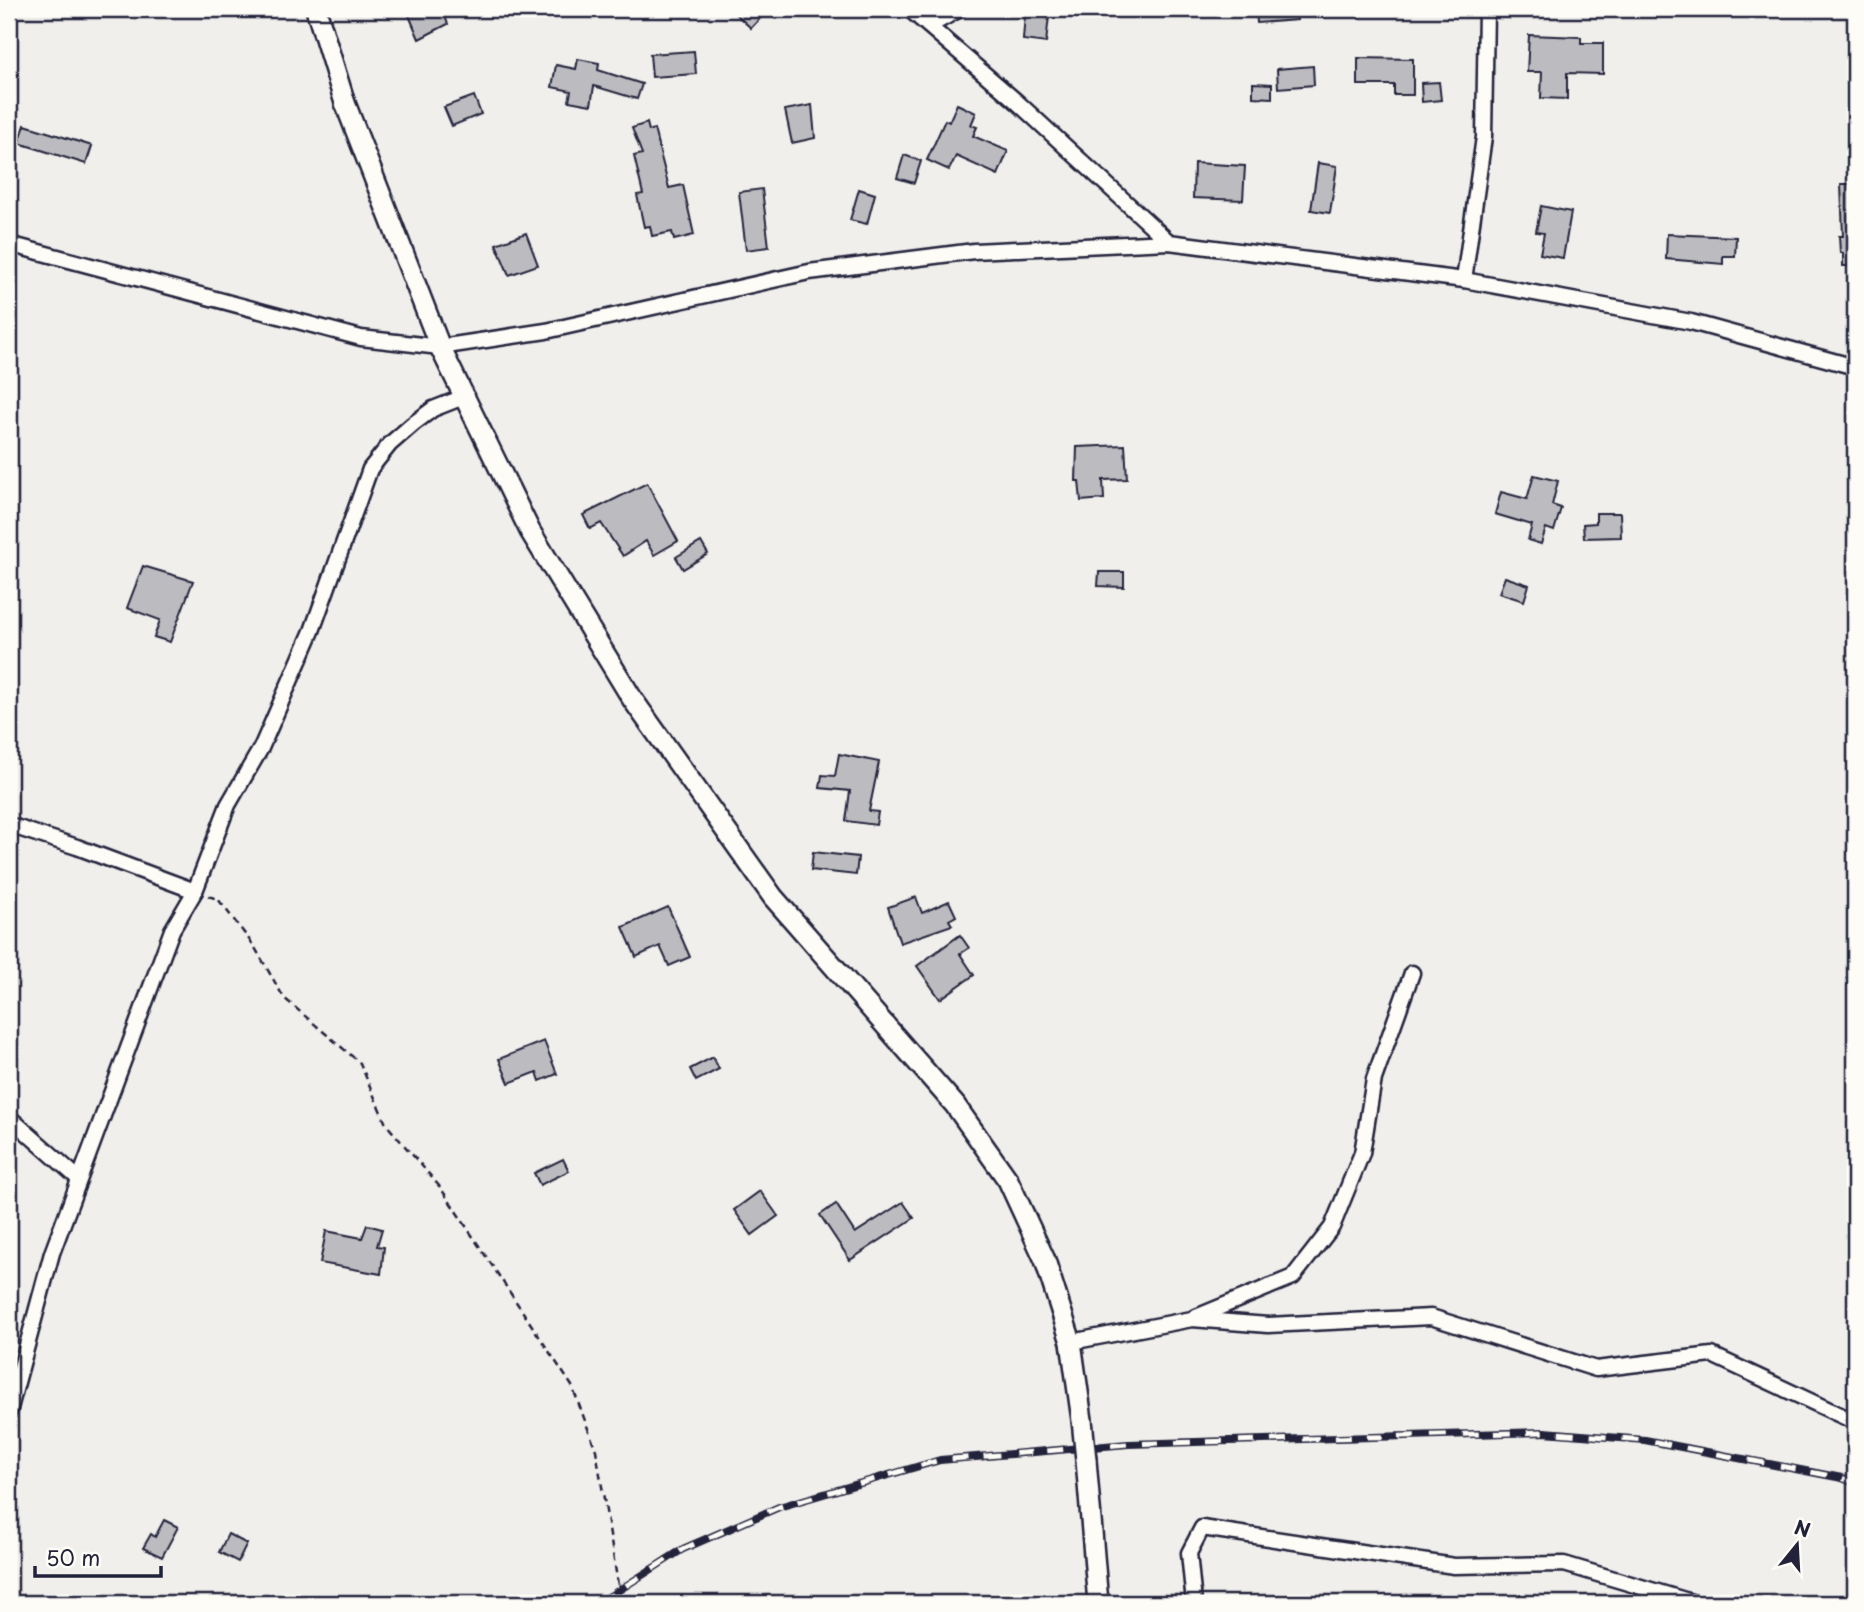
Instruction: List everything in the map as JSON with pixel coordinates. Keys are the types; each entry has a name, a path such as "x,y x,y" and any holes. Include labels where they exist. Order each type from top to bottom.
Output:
{"main road":[{"path":"316,9 345,103 440,347 530,531 633,700 773,897 955,1105 1008,1180 1045,1260 1071,1342 1082,1420 1098,1603"}],"street":[{"path":"909,9 1169,242"},
{"path":"929,26 960,9"},
{"path":"1464,280 1484,137 1486,9"},
{"path":"9,244 361,338 440,347 546,331 809,272 974,251 1169,242 1464,280 1691,322 1855,367"},
{"path":"9,1412 52,1253 172,930 195,891 228,805 261,748 312,631 370,470 390,444 413,424 433,409 466,397"},
{"path":"9,825 195,891"},
{"path":"1071,1342 1192,1319 1293,1277 1332,1227 1362,1153 1374,1079 1412,973"},
{"path":"9,1117 79,1179"},
{"path":"1192,1319 1268,1325 1431,1317 1596,1369 1712,1355 1855,1422"},
{"path":"1194,1603 1189,1553 1202,1528 1454,1566 1564,1564 1695,1603"}],"path":[{"path":"195,891 218,899 254,946 285,998 360,1063 386,1124 440,1186 572,1386 596,1450 621,1603"}],"building":[{"path":"418,9 442,9 448,24 419,39 408,13"},
{"path":"730,9 769,9 751,28"},
{"path":"1296,9 1297,20 1257,23 1256,10"},
{"path":"1025,14 1049,16 1046,43 1023,40"},
{"path":"1529,35 1581,37 1581,43 1603,43 1603,74 1567,73 1567,99 1541,98 1542,72 1527,72"},
{"path":"694,51 696,74 652,77 650,54"},
{"path":"1358,58 1413,59 1413,95 1394,95 1394,85 1358,85"},
{"path":"578,59 599,63 598,70 642,84 637,99 594,86 591,105 569,101 571,91 552,87 556,65 576,69"},
{"path":"1313,66 1314,85 1278,88 1277,69"},
{"path":"1439,82 1441,100 1422,102 1421,83"},
{"path":"1253,83 1272,84 1272,98 1253,97"},
{"path":"474,96 481,114 452,126 444,107"},
{"path":"957,104 976,113 971,125 977,127 973,136 1008,151 998,175 956,156 949,170 927,160 945,120 949,122"},
{"path":"812,105 815,138 792,143 785,110"},
{"path":"647,123 649,131 654,129 669,188 683,185 694,235 674,240 672,232 652,236 650,226 644,227 637,195 643,194 634,156 642,154 632,128"},
{"path":"25,125 92,146 86,164 19,143"},
{"path":"904,155 921,161 914,183 897,178"},
{"path":"1194,163 1245,166 1243,200 1193,198"},
{"path":"1318,163 1337,166 1330,213 1311,210"},
{"path":"1841,184 1855,184 1855,266 1843,266 1843,253 1840,253 1839,236 1843,236"},
{"path":"762,189 769,247 746,250 739,192"},
{"path":"859,189 875,194 867,224 850,220"},
{"path":"1541,206 1571,212 1563,258 1540,254 1544,233 1536,232"},
{"path":"526,233 538,265 509,275 496,244"},
{"path":"1667,234 1736,237 1735,256 1723,256 1723,264 1666,259"},
{"path":"1125,445 1127,479 1103,480 1104,499 1081,501 1079,481 1076,481 1077,447"},
{"path":"1534,475 1558,481 1552,505 1561,508 1554,531 1546,528 1541,544 1528,540 1532,525 1495,514 1501,492 1527,499"},
{"path":"647,483 678,541 654,555 646,541 623,556 601,523 590,529 583,515"},
{"path":"1596,513 1620,513 1621,537 1584,538 1583,524 1596,523"},
{"path":"701,542 708,554 683,569 676,557"},
{"path":"143,566 193,581 170,642 154,637 160,620 127,608"},
{"path":"1099,572 1124,572 1124,587 1098,586"},
{"path":"1505,577 1529,585 1524,601 1499,593"},
{"path":"839,754 879,762 869,811 878,812 876,825 846,821 850,791 820,788 822,775 835,776"},
{"path":"813,852 858,857 856,875 811,870"},
{"path":"916,897 922,913 949,901 956,916 949,920 952,925 900,943 888,907"},
{"path":"668,907 690,957 669,966 660,946 636,957 623,927"},
{"path":"960,935 969,948 960,954 974,975 940,999 917,966"},
{"path":"544,1041 557,1074 540,1081 537,1072 509,1083 499,1059"},
{"path":"713,1057 719,1069 696,1081 690,1069"},
{"path":"563,1159 569,1171 540,1185 534,1173"},
{"path":"760,1191 778,1216 752,1235 734,1210"},
{"path":"903,1202 914,1218 850,1260 820,1215 836,1204 855,1233"},
{"path":"367,1225 382,1229 377,1246 384,1247 381,1274 320,1263 326,1231 362,1238"},
{"path":"164,1520 178,1527 162,1557 143,1548 151,1534 155,1537"},
{"path":"228,1534 247,1544 238,1562 219,1552"}],"railway":[{"path":"599,1603 683,1549 779,1507 940,1460 1128,1444 1544,1432 1645,1440 1842,1478 1855,1483"}]}
